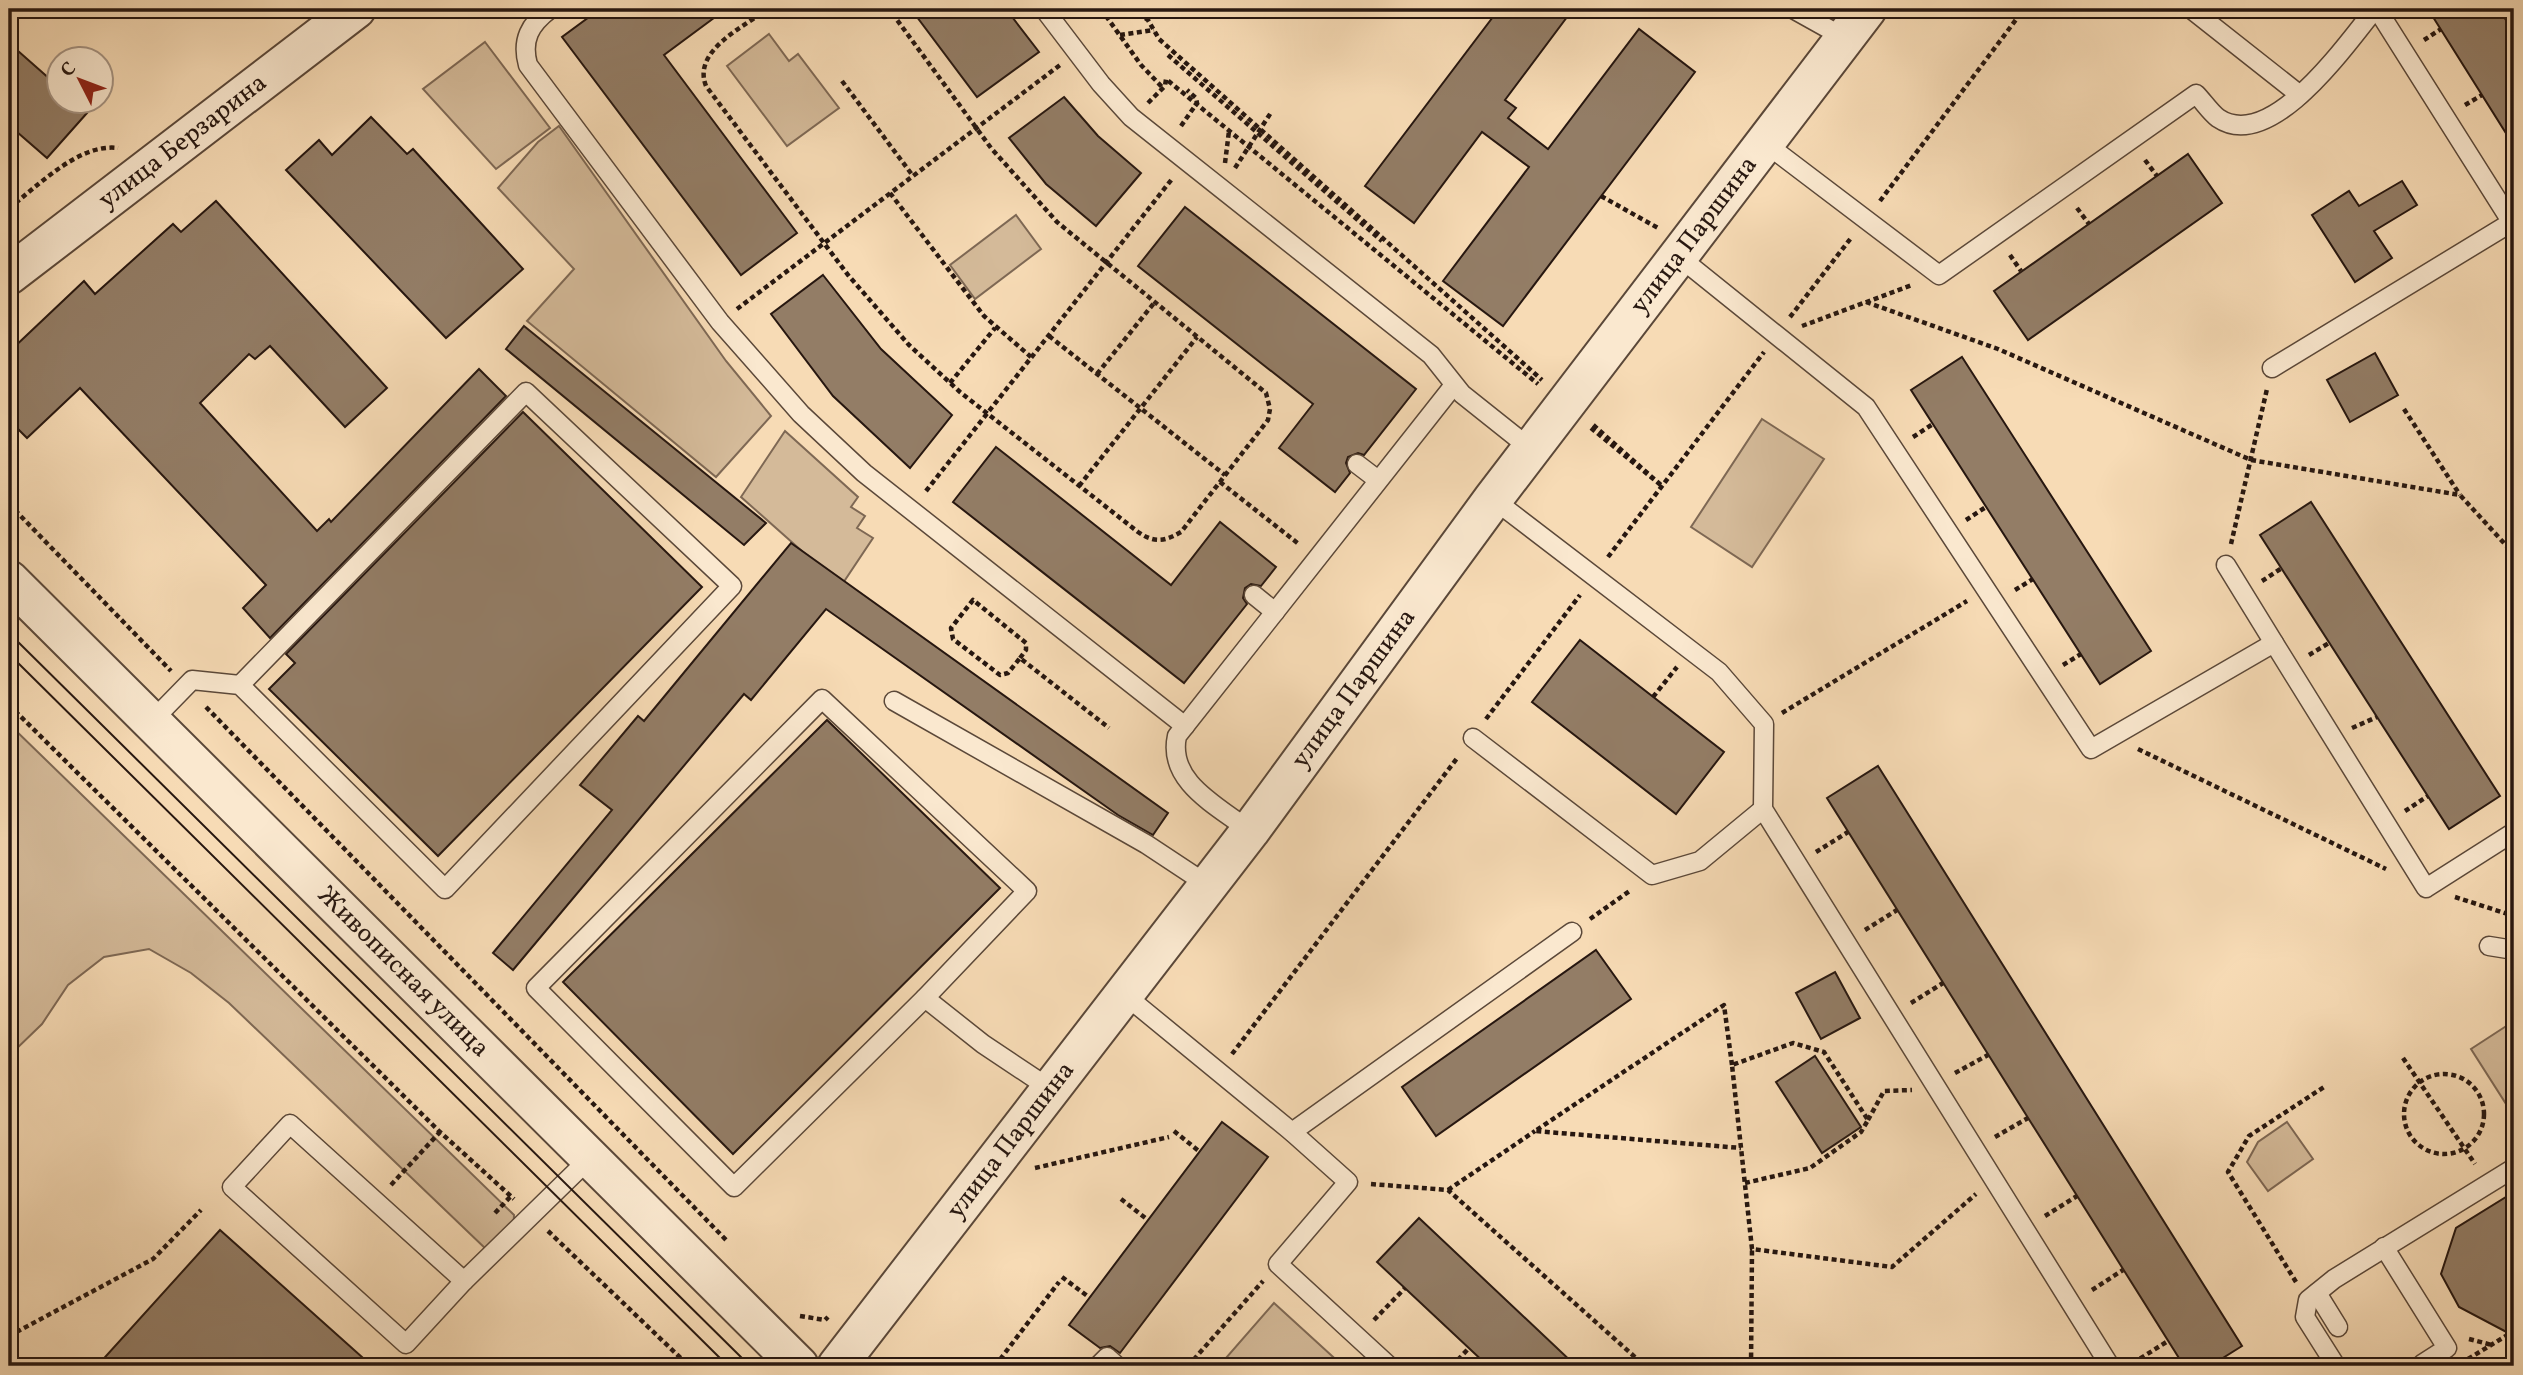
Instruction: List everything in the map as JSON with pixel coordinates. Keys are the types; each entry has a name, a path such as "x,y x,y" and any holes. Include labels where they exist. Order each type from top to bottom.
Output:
{"street":[{"name":"улица Берзарина","path":"9,275 356,9"},
{"name":"улица Паршина","path":"837,1366 1250,831 1531,449 1666,248 1765,144 1856,24"},
{"name":"Живописная улица","path":"9,580 799,1366"}],"lane":[{"path":"550,9 534,21 528,33 525,54 528,65 720,322 765,376 864,473 1185,726"},
{"path":"1044,9 1110,95 1166,146 1223,185 1431,355 1454,385 1531,449"},
{"path":"1793,9 1856,24"},
{"path":"2191,9 2300,95"},
{"path":"1765,144 1939,275 2196,93 2219,119 2250,126 2282,112 2324,73 2376,9 2513,224 2272,368"},
{"path":"1666,248 1866,407 2091,749 2274,643"},
{"path":"1250,831 1180,773 1174,750 1177,736 1454,385"},
{"path":"151,722 191,680 240,685 445,889 733,586 526,392 240,685"},
{"path":"1357,464 1378,480"},
{"path":"1493,499 1719,672 1764,724 1763,809 2110,1366"},
{"path":"2226,565 2426,888 2514,832"},
{"path":"1254,595 1275,612"},
{"path":"822,699 1027,891 925,999 734,1187 536,988 822,699"},
{"path":"894,701 1146,844 1208,886"},
{"path":"1472,738 1652,875 1700,861 1763,809"},
{"path":"1292,1132 1572,932"},
{"path":"2489,946 2514,950"},
{"path":"1125,995 1292,1132 1348,1182 1278,1264 1389,1366"},
{"path":"925,999 984,1044 1052,1090"},
{"path":"464,1281 290,1124 232,1187 406,1344 464,1281 589,1158"},
{"path":"2336,1366 2305,1317 2313,1297 2384,1247 2514,1168"},
{"path":"2384,1247 2447,1348 2422,1364"},
{"path":"2313,1297 2338,1327"},
{"path":"1098,1366 1107,1357 1117,1366"}],"path":[{"path":"768,9 760,11 705,59 702,76 706,86 888,323 950,383 1138,532 1158,541 1168,540 1181,532 1268,420 1269,402 1256,383 1105,264 1032,196 977,128 889,9"},
{"path":"1101,9 1164,87 1166,79 1547,386"},
{"path":"1131,9 1148,20 1159,39 1547,386"},
{"path":"1219,1071 2024,9"},
{"path":"1120,35 1155,30"},
{"path":"1168,54 1547,386"},
{"path":"756,295 1050,72"},
{"path":"842,81 914,176"},
{"path":"1166,146 1197,103 1196,98 1187,90"},
{"path":"1223,185 1272,111"},
{"path":"1223,185 1229,131"},
{"path":"9,208 77,158 104,146"},
{"path":"931,485 1163,191"},
{"path":"890,193 995,328 1031,357"},
{"path":"1601,196 1663,230 1666,248"},
{"path":"1776,335 1939,275"},
{"path":"1866,302 1998,349 2251,460 2460,495"},
{"path":"1097,374 1154,303"},
{"path":"950,383 995,328"},
{"path":"1049,336 1225,475"},
{"path":"1079,486 1197,337"},
{"path":"2226,565 2272,368"},
{"path":"2404,409 2460,495 2514,554"},
{"path":"1589,423 1662,486"},
{"path":"1220,482 1296,542"},
{"path":"9,503 734,1248"},
{"path":"1764,724 1986,589"},
{"path":"973,600 1026,643 1026,650 1020,658 1008,673 1000,675 953,639 951,628 973,600"},
{"path":"1653,696 1691,650"},
{"path":"1020,658 1109,729"},
{"path":"9,705 440,1132 689,1366"},
{"path":"2112,737 2426,888 2514,916"},
{"path":"1797,864 1848,832"},
{"path":"1572,932 1652,875"},
{"path":"1846,943 1897,910"},
{"path":"1891,1015 1943,983"},
{"path":"1448,1190 1724,1005 1752,1249 1751,1366"},
{"path":"1732,1065 1793,1043 1824,1052 1868,1120"},
{"path":"1745,1183 1810,1168 1861,1132 1884,1091 1936,1087 1988,1055"},
{"path":"2403,1058 2489,1184"},
{"path":"2437,1074 2450,1074 2473,1086 2481,1097 2483,1124 2478,1136 2465,1148 2444,1155 2430,1152 2409,1136 2403,1110 2407,1097 2421,1081 2437,1074"},
{"path":"2313,1297 2228,1172 2249,1136 2324,1087"},
{"path":"1975,1150 2028,1118"},
{"path":"1174,1131 1200,1152"},
{"path":"1535,1131 1741,1148"},
{"path":"376,1201 440,1132"},
{"path":"1026,1170 1169,1137"},
{"path":"1752,1249 1892,1267 1993,1179"},
{"path":"1348,1182 1448,1190 1645,1366"},
{"path":"2024,1228 2077,1196"},
{"path":"1121,1199 1148,1220"},
{"path":"9,1336 153,1259 201,1210"},
{"path":"1188,1366 1278,1264"},
{"path":"2071,1304 2123,1270"},
{"path":"995,1366 1060,1280 1090,1298"},
{"path":"1357,1337 1405,1288"},
{"path":"792,1308 801,1318 825,1320 834,1309"},
{"path":"2455,1366 2514,1331"},
{"path":"2467,1338 2492,1345"},
{"path":"2127,1366 2168,1341"},
{"path":"1452,1366 1469,1348"}],"shaded area":[{"path":"769,34 789,61 798,54 839,108 787,146 727,66"},
{"path":"485,42 550,128 496,169 423,89"},
{"path":"559,126 726,361 771,416 716,477 527,321 574,269 498,188 538,142"},
{"path":"1016,215 1041,249 975,299 950,265"},
{"path":"1762,419 1824,459 1752,567 1691,527"},
{"path":"785,431 858,497 851,507 865,516 857,528 873,538 843,583 821,568 741,497"},
{"path":"9,724 514,1215 513,1237 488,1251 229,1003 191,973 149,949 104,957 68,985 42,1024 9,1056"},
{"path":"2514,1021 2514,1103 2508,1107 2471,1049"},
{"path":"2287,1122 2313,1159 2268,1191 2247,1162 2258,1142"},
{"path":"1274,1303 1343,1366 1219,1366"}],"building":[{"path":"600,9 726,9 664,55 797,233 741,275 562,37"},
{"path":"911,9 1006,9 1039,52 977,97"},
{"path":"1499,9 1573,9 1505,100 1516,108 1508,118 1548,149 1639,29 1695,72 1503,326 1443,281 1529,167 1482,132 1414,223 1365,186"},
{"path":"2428,9 2499,9 2514,33 2514,146"},
{"path":"9,43 46,76 46,116 84,116 47,158 9,125"},
{"path":"1064,97 1098,136 1141,173 1096,226 1046,184 1009,138"},
{"path":"371,117 407,154 413,149 523,269 446,338 286,170 319,140 332,155"},
{"path":"2188,154 2222,203 2028,340 1994,291"},
{"path":"2402,181 2417,205 2374,231 2392,258 2355,282 2312,215 2349,191 2359,206"},
{"path":"216,201 387,388 345,427 270,346 255,359 249,354 200,403 317,531 329,519 331,522 479,369 506,396 270,638 243,608 266,585 80,388 27,438 9,420 9,352 84,281 95,294 173,224 181,232"},
{"path":"1185,207 1416,389 1364,455 1358,453 1348,457 1346,463 1350,473 1335,492 1279,448 1313,404 1138,266"},
{"path":"823,275 881,349 952,415 910,468 833,396 771,314"},
{"path":"524,326 766,523 744,545 506,349"},
{"path":"2375,353 2398,395 2350,422 2327,380"},
{"path":"1962,357 2151,651 2100,684 1911,390"},
{"path":"523,412 702,587 438,856 269,689 295,663 286,654"},
{"path":"996,447 1171,585 1220,522 1276,567 1261,586 1251,584 1245,588 1243,598 1247,604 1184,683 953,502"},
{"path":"2311,502 2500,796 2449,829 2260,535"},
{"path":"791,543 1168,813 1153,835 1118,815 826,609 751,700 744,694 513,970 493,953 612,810 580,785 638,716 644,721"},
{"path":"1580,640 1724,752 1676,814 1532,702"},
{"path":"827,720 1000,888 733,1154 563,982"},
{"path":"1878,766 2242,1346 2210,1366 2184,1366 1827,798"},
{"path":"1596,950 1631,999 1436,1136 1402,1087"},
{"path":"1835,972 1860,1018 1821,1039 1796,993"},
{"path":"1815,1056 1861,1127 1822,1153 1776,1082"},
{"path":"1222,1122 1268,1157 1120,1353 1110,1346 1100,1348 1069,1325"},
{"path":"2514,1192 2514,1336 2459,1307 2441,1274 2456,1228"},
{"path":"1419,1218 1576,1366 1488,1366 1377,1262"},
{"path":"220,1230 372,1366 97,1366"}],"tram line":[{"path":"9,633 750,1366"},
{"path":"9,654 728,1366"}]}
